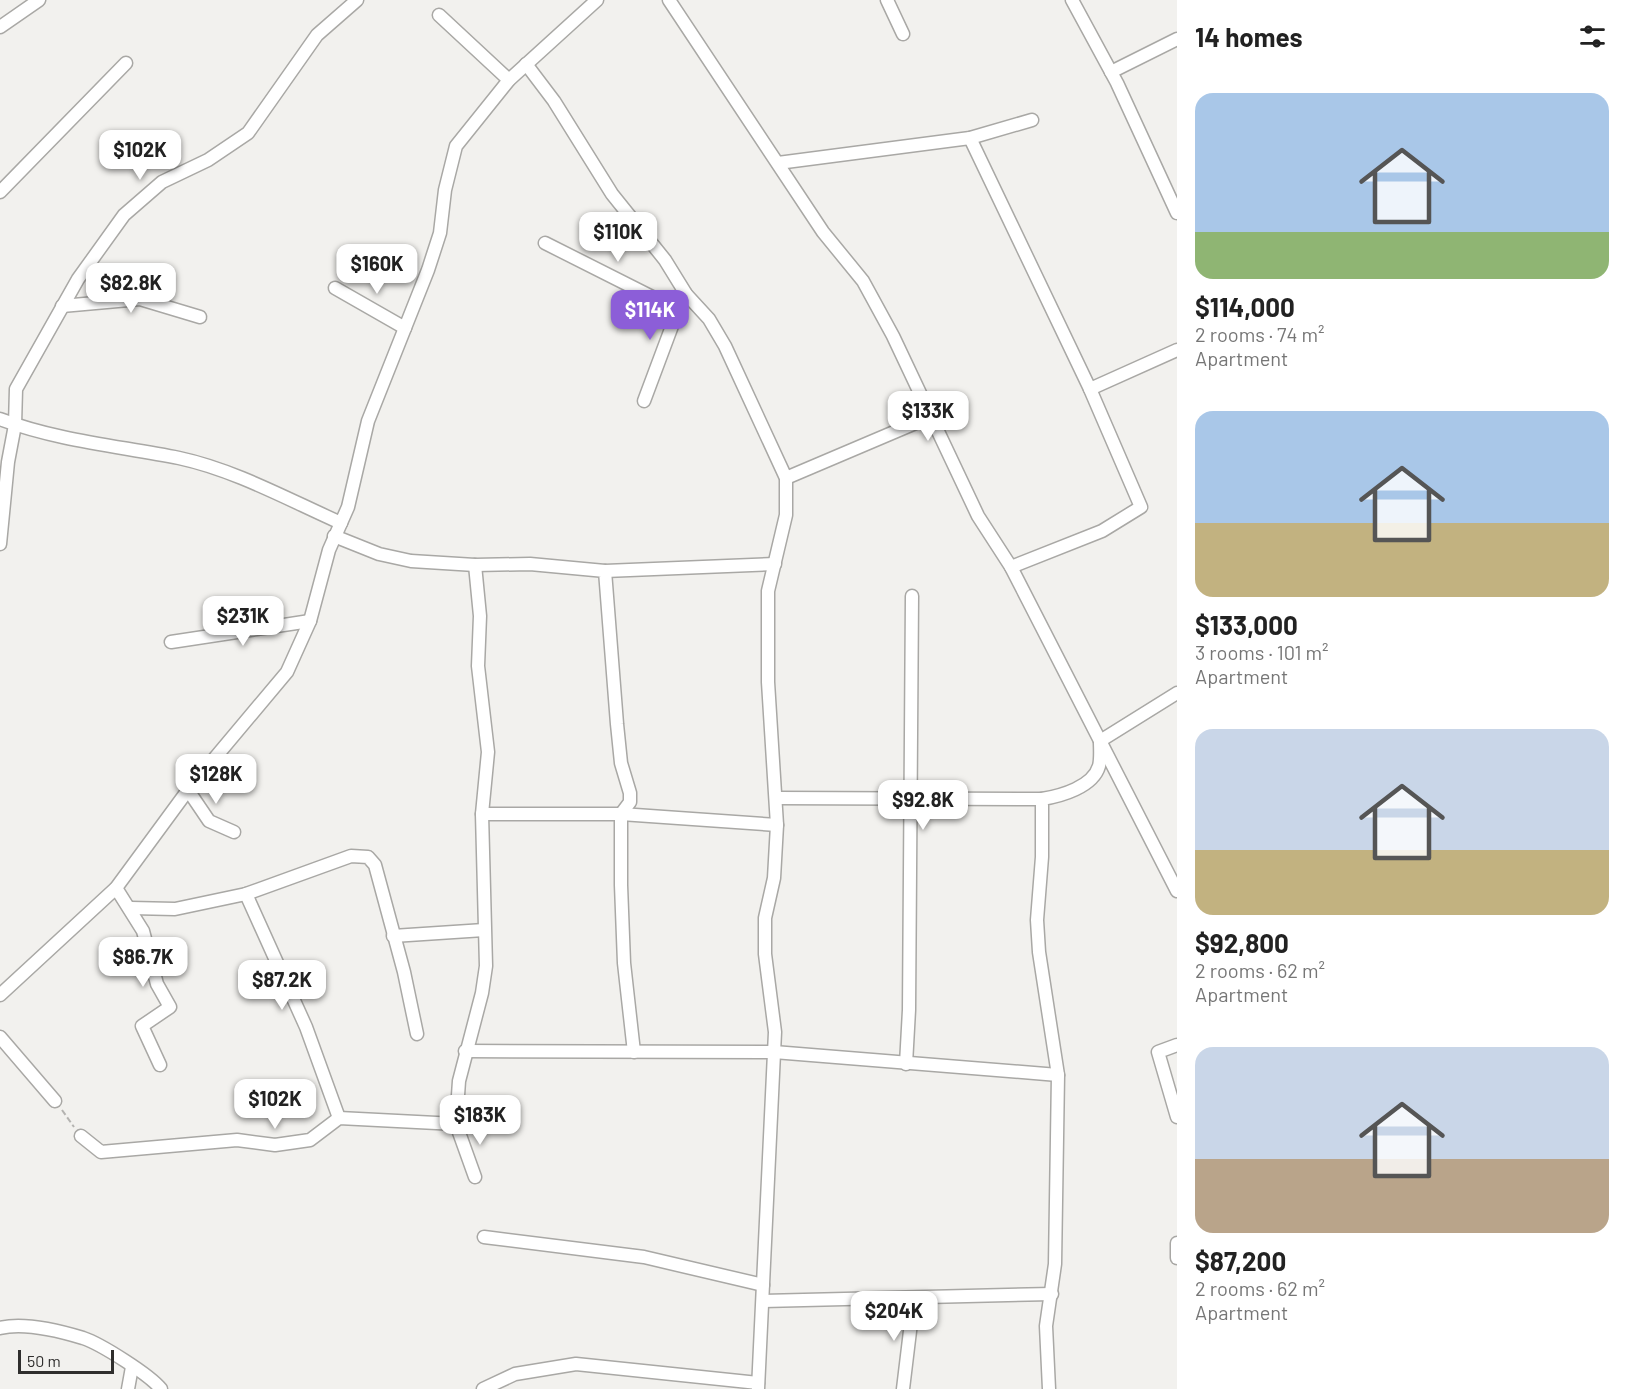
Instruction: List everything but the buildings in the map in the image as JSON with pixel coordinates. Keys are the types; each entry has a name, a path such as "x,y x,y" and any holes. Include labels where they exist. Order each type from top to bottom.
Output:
{"street":[{"path":"0,27 39,0"},
{"path":"0,544 8,462 15,425 16,389 78,279 124,215 162,182 208,160 248,133 317,35 357,0"},
{"path":"0,995 116,888 188,790 287,672 310,621 334,536 348,507 368,421 440,233 445,190 456,146 509,80 597,0"},
{"path":"669,0 823,232 863,281 932,416 978,516 1011,567 1177,891"},
{"path":"887,0 903,34"},
{"path":"1072,0 1111,72 1177,213"},
{"path":"439,15 509,80"},
{"path":"1111,72 1177,39"},
{"path":"0,192 126,63"},
{"path":"483,1389 515,1374 576,1364 758,1386 775,1032 765,954 765,918 774,878 777,825 768,682 768,591 786,515 786,478 725,346 709,319 687,294 665,260 612,194 554,101 526,64"},
{"path":"778,163 969,138 1032,120"},
{"path":"969,138 1090,389 1141,507 1102,531 1011,567"},
{"path":"545,243 678,310"},
{"path":"335,288 405,328"},
{"path":"644,401 678,310 687,294"},
{"path":"62,306 140,299 200,317"},
{"path":"1090,389 1177,350"},
{"path":"786,478 932,416"},
{"path":"0,419 15,425 117,449 180,459 247,481 341,523"},
{"path":"334,536 379,554 411,561 475,565 530,564 605,571 775,564"},
{"path":"475,565 480,616 478,666 488,752 482,814 486,966 483,993 465,1051 456,1124 475,1177"},
{"path":"605,571 621,763 630,793 630,802 621,814 624,963 634,1052"},
{"path":"906,1064 909,1010 912,596"},
{"path":"171,642 310,621"},
{"path":"1100,741 1177,693"},
{"path":"777,798 1042,799 1058,797 1083,784 1099,768 1100,741"},
{"path":"188,790 209,821 234,832"},
{"path":"1042,799 1042,857 1037,920 1039,952 1058,1075 1055,1264 1046,1326 1049,1389"},
{"path":"482,814 621,814 777,825"},
{"path":"131,908 175,909 246,894 351,856 368,857 375,865 404,972 417,1034"},
{"path":"116,888 131,908 143,931 157,984 170,1007 142,1026 160,1065"},
{"path":"246,894 306,1027 339,1118"},
{"path":"393,936 484,930"},
{"path":"0,1037 55,1101"},
{"path":"1177,1044 1158,1052 1177,1117"},
{"path":"465,1051 774,1052 1058,1075"},
{"path":"81,1136 101,1152 237,1140 275,1145 310,1140 339,1118 456,1124"},
{"path":"484,1237 644,1257 763,1285"},
{"path":"1177,1243 1177,1258"},
{"path":"763,1301 1052,1294"},
{"path":"903,1389 914,1298"},
{"path":"0,1328 17,1325 85,1338 151,1377 161,1389"},
{"path":"128,1389 132,1367"}],"path":[{"path":"55,1101 81,1136"}]}
